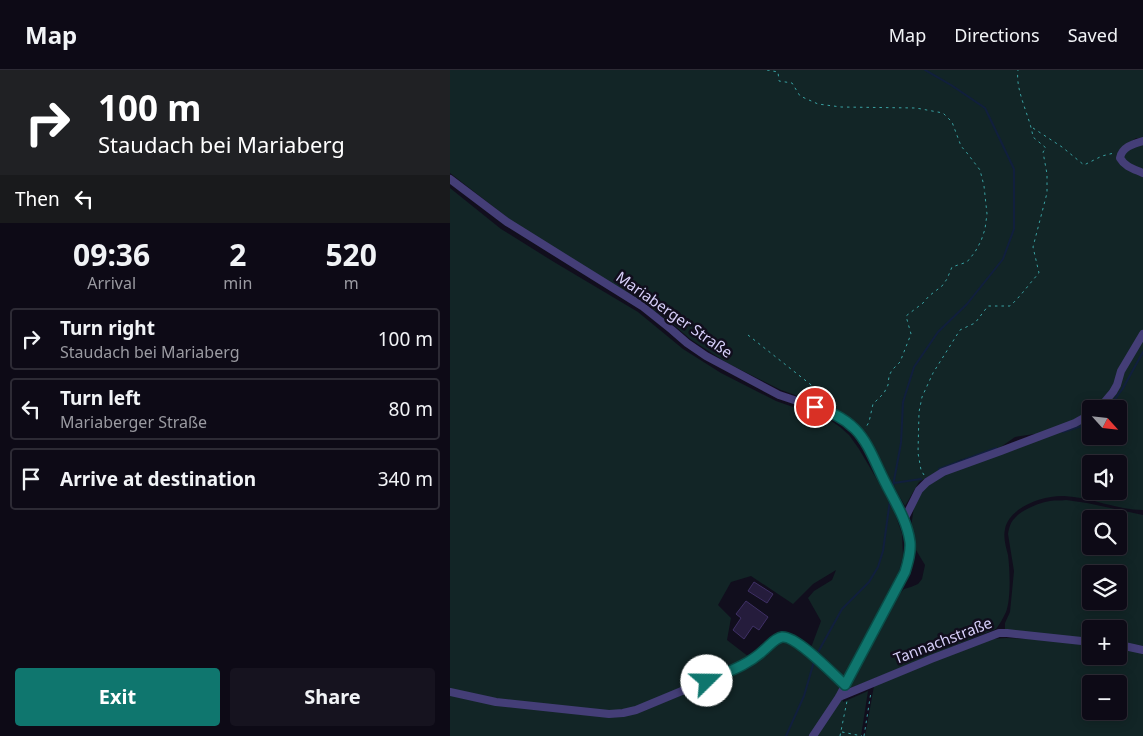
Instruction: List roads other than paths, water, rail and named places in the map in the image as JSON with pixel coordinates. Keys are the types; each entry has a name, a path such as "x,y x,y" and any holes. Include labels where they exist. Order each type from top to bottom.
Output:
{"street":[{"path":"1143,141 1128,147 1122,152 1120,158 1124,163 1143,173"},
{"name":"Mariaberger Straße","path":"450,179 507,222 642,306 706,356 779,395 833,413 845,420 860,436 904,520 909,539 909,560 905,572 839,697 813,736"},
{"path":"1106,400 1113,392 1121,371 1143,334"},
{"path":"904,520 919,490 926,482 943,472 1082,419"},
{"name":"Tannachstraße","path":"839,697 999,633 1082,641"},
{"path":"450,692 496,702 609,714 623,713 636,710 751,662 775,640 781,637 788,637 798,642 845,685"},
{"path":"1127,647 1143,650"}],"waterway":[{"path":"892,491 901,443 903,402 914,367 938,332 967,304 1003,259 1014,229 1014,169 985,108 925,70"},
{"path":"1114,400 1143,352"},
{"path":"1063,432 1082,426"},
{"path":"939,469 996,448"},
{"path":"894,483 921,479"},
{"path":"817,654 842,609 869,582 878,567 883,551 890,500"},
{"path":"786,736 804,696 815,658"}]}
